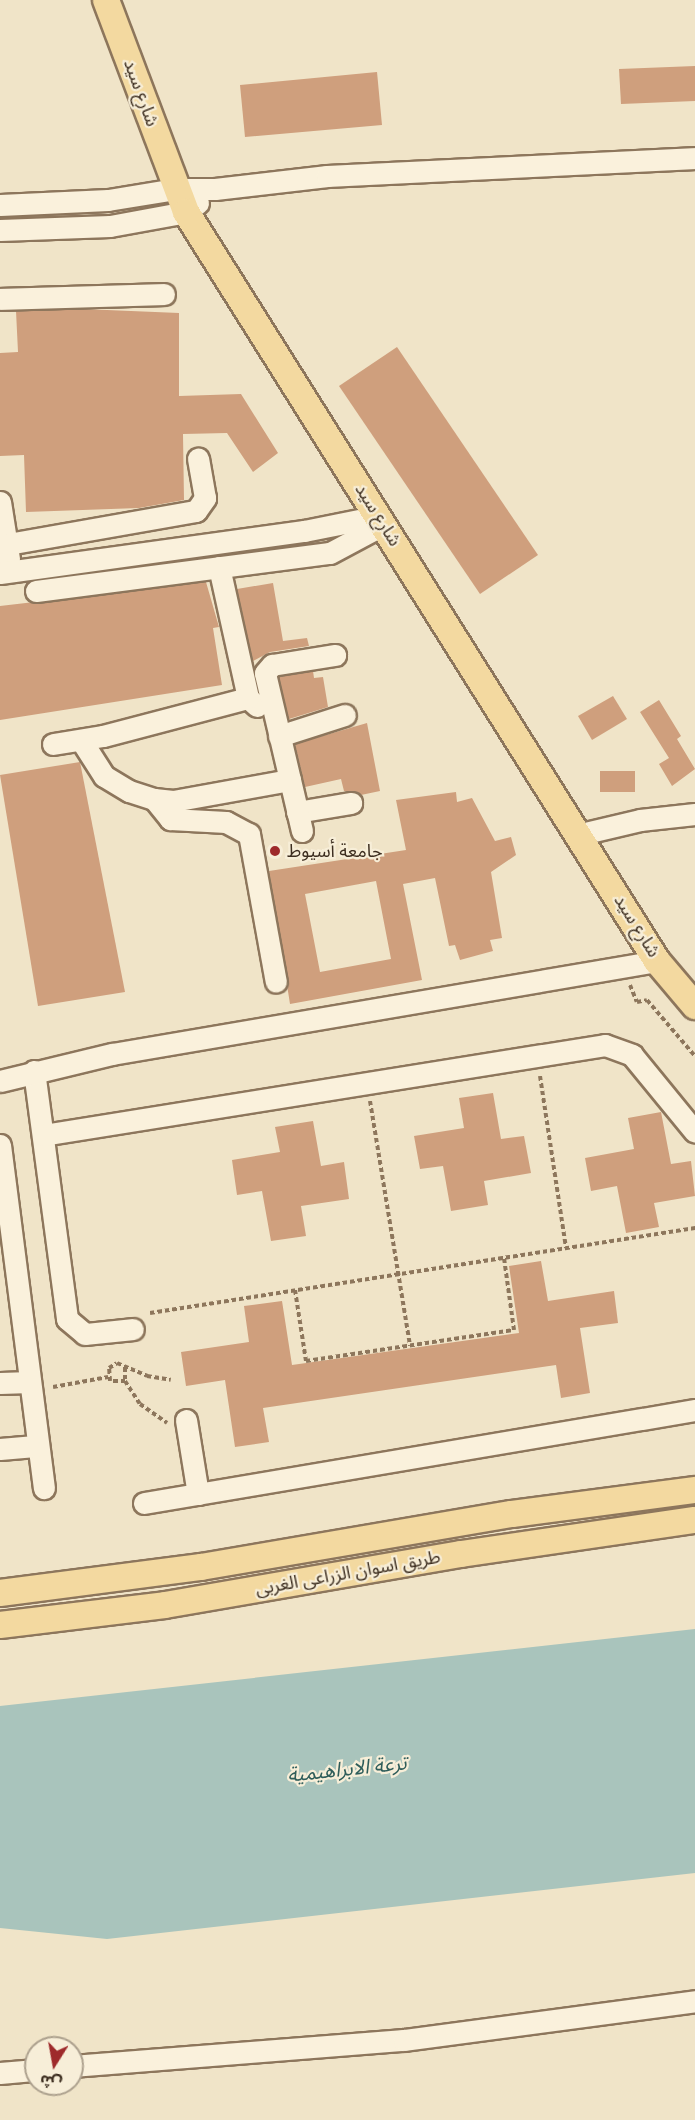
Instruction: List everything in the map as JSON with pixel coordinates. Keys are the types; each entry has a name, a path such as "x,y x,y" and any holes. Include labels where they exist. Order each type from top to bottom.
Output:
{"main road":[{"name":"شارع سيد","path":"106,0 186,212 581,834 657,961 695,1006"},
{"name":"طريق اسوان الزراعى الغربى","path":"0,1593 191,1568 512,1514 695,1490"},
{"name":"طريق اسوان الزراعى الغربى","path":"0,1625 165,1605 461,1554 695,1520"}],"street":[{"path":"0,206 69,202 176,189 215,189 327,176 695,158"},
{"path":"0,230 110,226 186,212 215,189"},
{"path":"69,202 70,228"},
{"path":"0,299 164,294"},
{"path":"8,544 196,511 205,498 198,459"},
{"path":"0,502 8,544 6,572 381,520"},
{"path":"36,591 330,553 381,520"},
{"path":"219,567 248,698 258,707 273,709"},
{"path":"335,655 269,666 265,673 300,821 351,803"},
{"path":"53,744 81,740 248,698"},
{"path":"279,736 345,715"},
{"path":"81,740 104,776 129,791 154,799 173,801 290,780"},
{"path":"154,799 170,819 226,822 249,834 276,982"},
{"path":"581,834 640,820 695,814"},
{"path":"0,1081 112,1054 657,961"},
{"path":"43,1135 597,1045 623,1050 632,1055 695,1132"},
{"path":"34,1071 67,1318 85,1334 133,1329"},
{"path":"0,1147 44,1488"},
{"path":"0,1383 30,1382"},
{"path":"144,1503 695,1410"},
{"path":"187,1425 198,1494"},
{"path":"0,1449 38,1446"},
{"path":"84,2065 404,2040 695,2001"},
{"path":"0,2073 24,2071"}],"path":[{"path":"624,967 637,1002 647,1000 695,1056"},
{"path":"536,1055 566,1248"},
{"path":"367,1082 411,1346"},
{"path":"150,1313 399,1276 695,1228"},
{"path":"295,1290 306,1361 411,1346 514,1330 504,1258"},
{"path":"108,1377 112,1365 171,1380"},
{"path":"125,1367 124,1381 150,1414 187,1425"},
{"path":"53,1387 108,1377 117,1384 124,1381"}],"water":[{"name":"ترعة الابراهيمية","path":"695,1629 695,1873 107,1939 0,1928 0,1706"}],"building":[{"path":"695,66 695,101 621,104 619,69"},
{"path":"377,72 382,125 245,137 240,85"},
{"path":"83,309 179,313 179,396 241,394 278,453 253,472 227,433 183,434 184,500 139,508 26,512 24,455 0,456 0,353 18,352 16,311"},
{"path":"397,347 538,555 480,594 339,386"},
{"path":"206,582 219,627 213,628 222,685 0,720 0,606"},
{"path":"273,583 283,641 307,638 309,646 270,652 253,661 237,589"},
{"path":"313,671 314,678 323,677 328,707 289,719 279,677"},
{"path":"613,696 627,719 592,740 578,716"},
{"path":"659,700 681,736 677,739 695,769 672,786 659,764 669,758 640,712"},
{"path":"367,723 380,791 361,795 344,791 341,779 305,787 295,744"},
{"path":"80,762 125,992 38,1006 0,775"},
{"path":"600,771 635,771 635,792 600,792"},
{"path":"456,792 457,802 472,798 495,841 511,837 516,855 491,872 502,938 490,940 493,951 460,960 455,945 449,946 435,878 403,884 422,980 290,1004 269,871 406,850 396,800","holes":["376,881 391,959 320,972 305,894"]},
{"path":"493,1093 501,1139 524,1136 531,1173 484,1181 488,1205 451,1211 443,1166 420,1169 414,1136 464,1128 459,1098"},
{"path":"661,1112 671,1164 691,1161 695,1196 654,1203 659,1227 626,1233 617,1186 591,1191 585,1158 634,1149 628,1118"},
{"path":"313,1121 321,1166 344,1162 349,1199 301,1206 306,1236 271,1241 262,1191 237,1195 232,1160 280,1152 275,1127"},
{"path":"541,1261 548,1301 614,1291 618,1323 580,1328 590,1393 561,1398 556,1365 263,1408 269,1442 235,1447 225,1380 186,1386 181,1352 249,1342 244,1306 282,1301 292,1365 519,1333 509,1266"}],"place":[{"name":"جامعة أسيوط","path":"275,851"}]}
